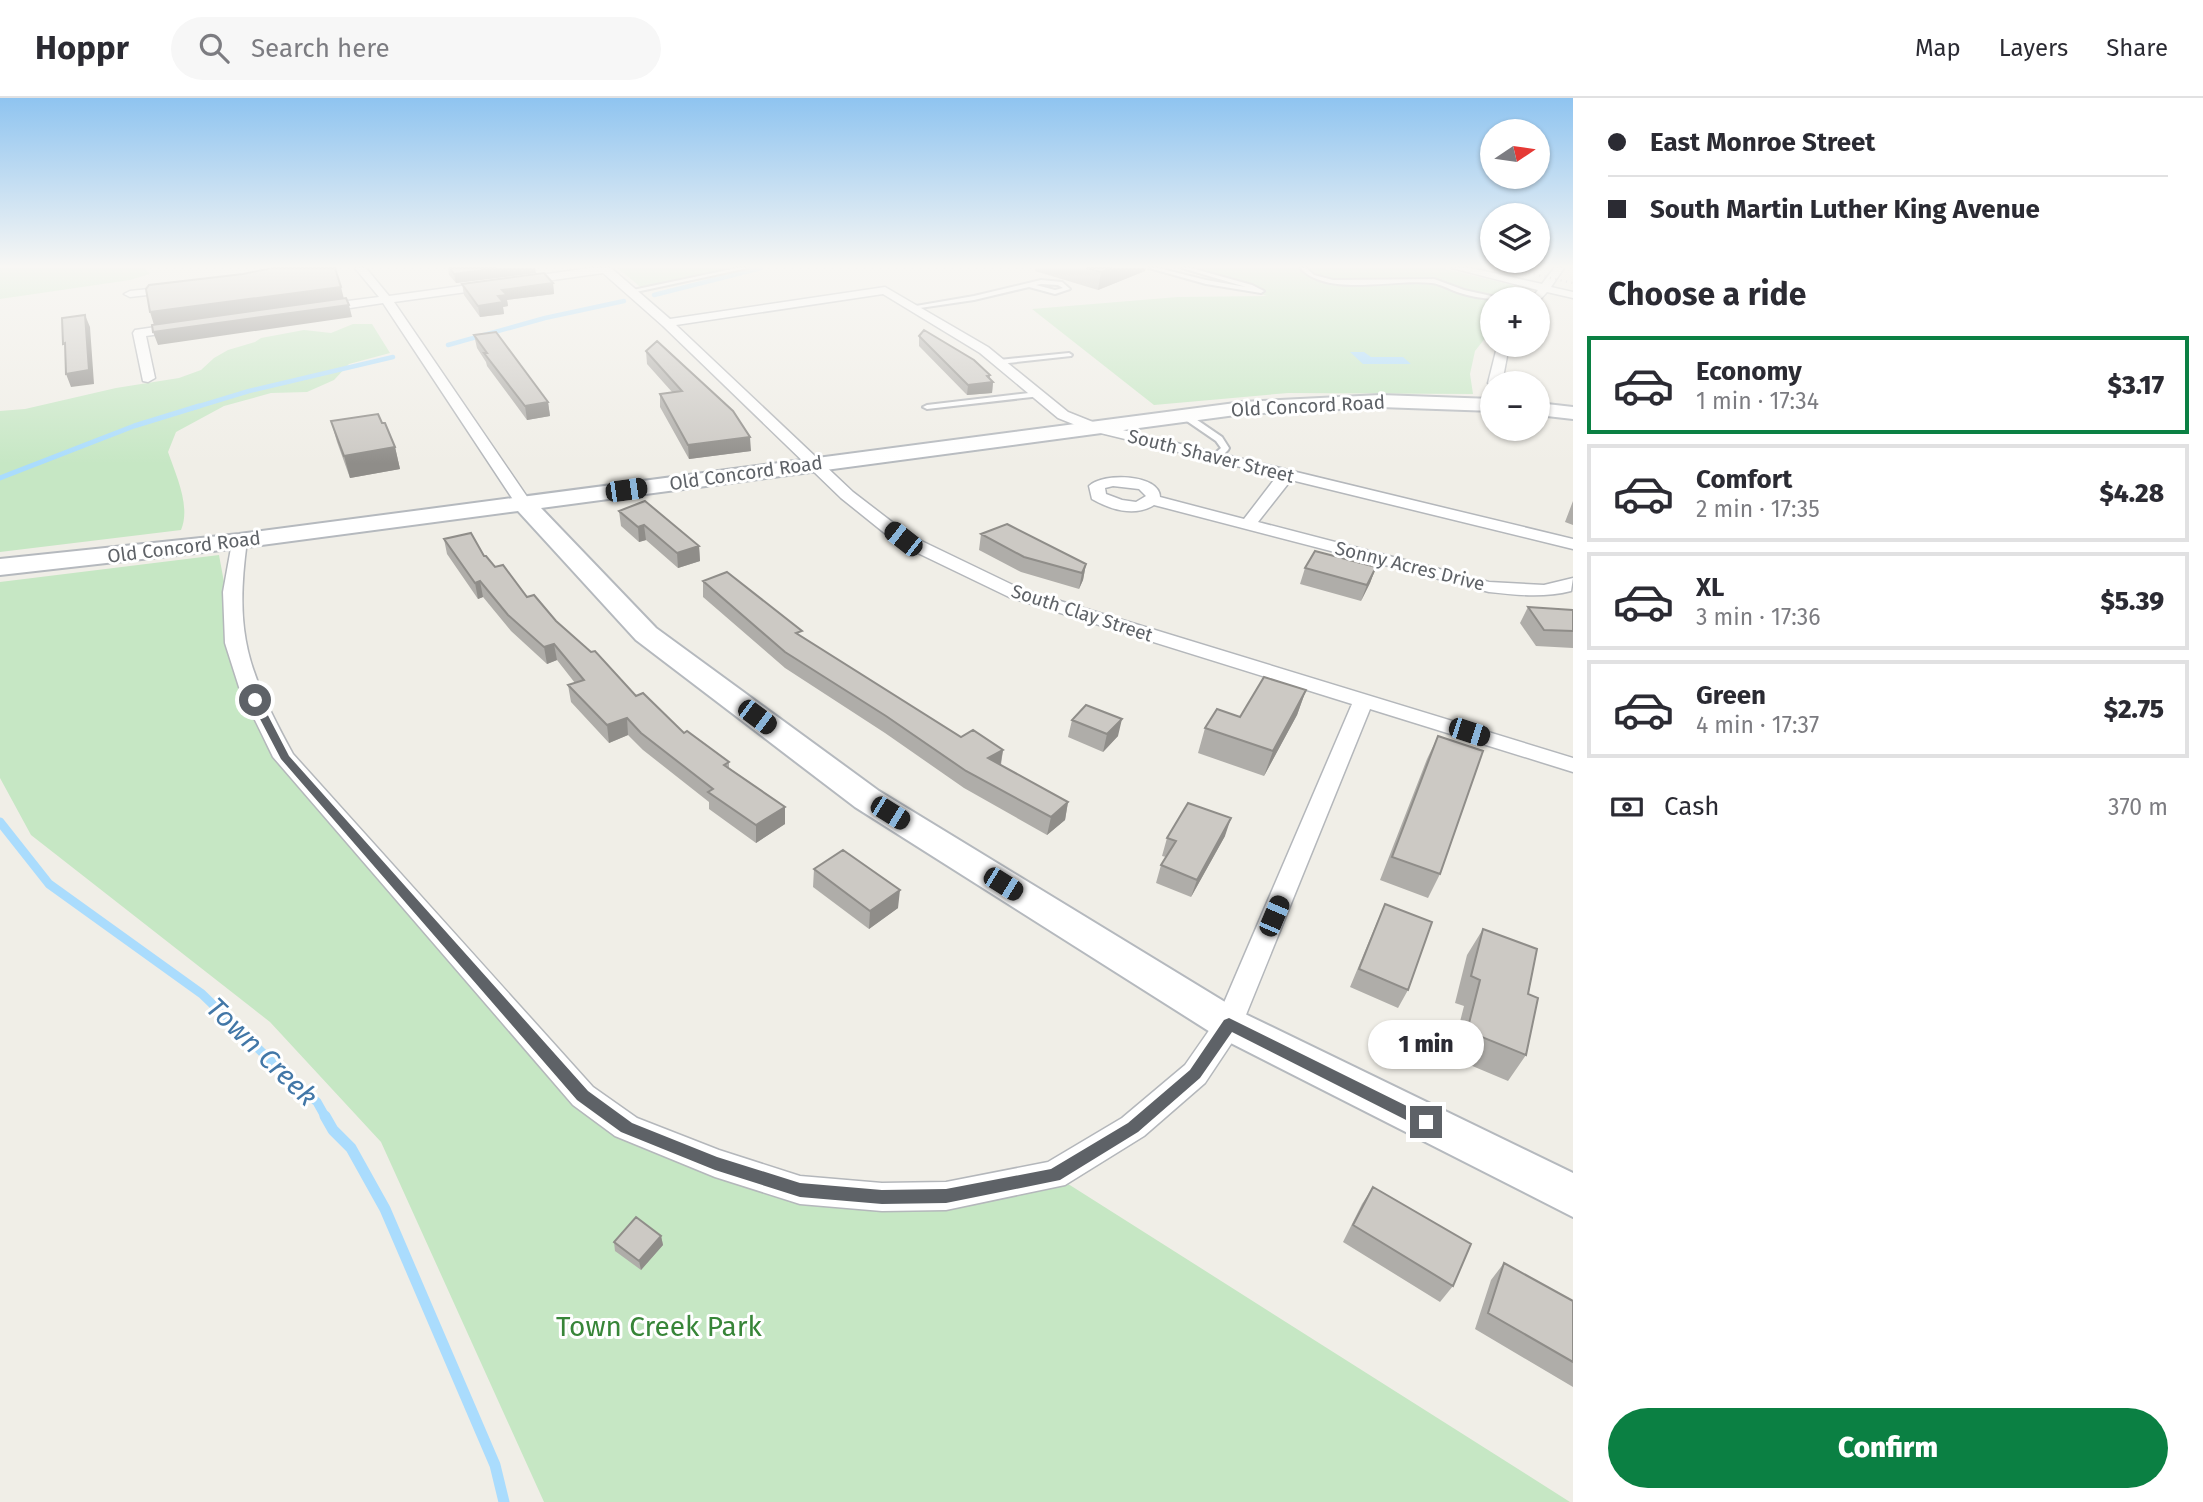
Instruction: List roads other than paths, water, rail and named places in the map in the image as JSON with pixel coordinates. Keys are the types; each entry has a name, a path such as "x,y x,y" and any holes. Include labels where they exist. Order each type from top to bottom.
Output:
{"main road":[{"name":"Old Concord Road","path":"0,567 239,541 1184,415 1332,402 1480,405"},
{"path":"1550,410 1573,412"},
{"path":"524,504 646,634 867,799 1229,1024 1573,1196"}],"street":[{"path":"139,334 148,378"},
{"path":"410,334 524,504"},
{"name":"South Clay Street","path":"678,334 814,464 903,539 1015,593 1573,765"},
{"name":"South Shaver Street","path":"957,334 984,350 1063,415 1093,427 1573,544"},
{"path":"1248,524 1287,474"},
{"name":"Sonny Acres Drive","path":"1152,500 1489,587 1535,590 1566,588 1573,583"},
{"path":"239,541 232,592 235,642 255,700 284,757 583,1096 626,1127 715,1163 800,1190 882,1197 946,1196 1054,1175 1133,1127 1195,1074 1229,1024 1364,700"}],"lane":[{"path":"999,362 1069,355"},
{"path":"927,407 1038,394"},
{"path":"1184,415 1219,439 1225,448 1216,457"}],"water":[{"path":"1350,352 1364,352 1371,357 1403,357 1411,364 1363,364"}],"waterway":[{"path":"448,345 489,334"},
{"path":"193,408 249,391 393,357"},
{"path":"0,478 134,426 199,406"},
{"name":"Town Creek","path":"0,822 49,884 202,994 272,1062 285,1069 288,1078 317,1102 326,1118"},
{"name":"Town Creek","path":"325,1116 333,1130 351,1148 385,1209 495,1465 504,1502"}],"park label":[{"name":"Town Creek Park","path":"659,1326"}]}
